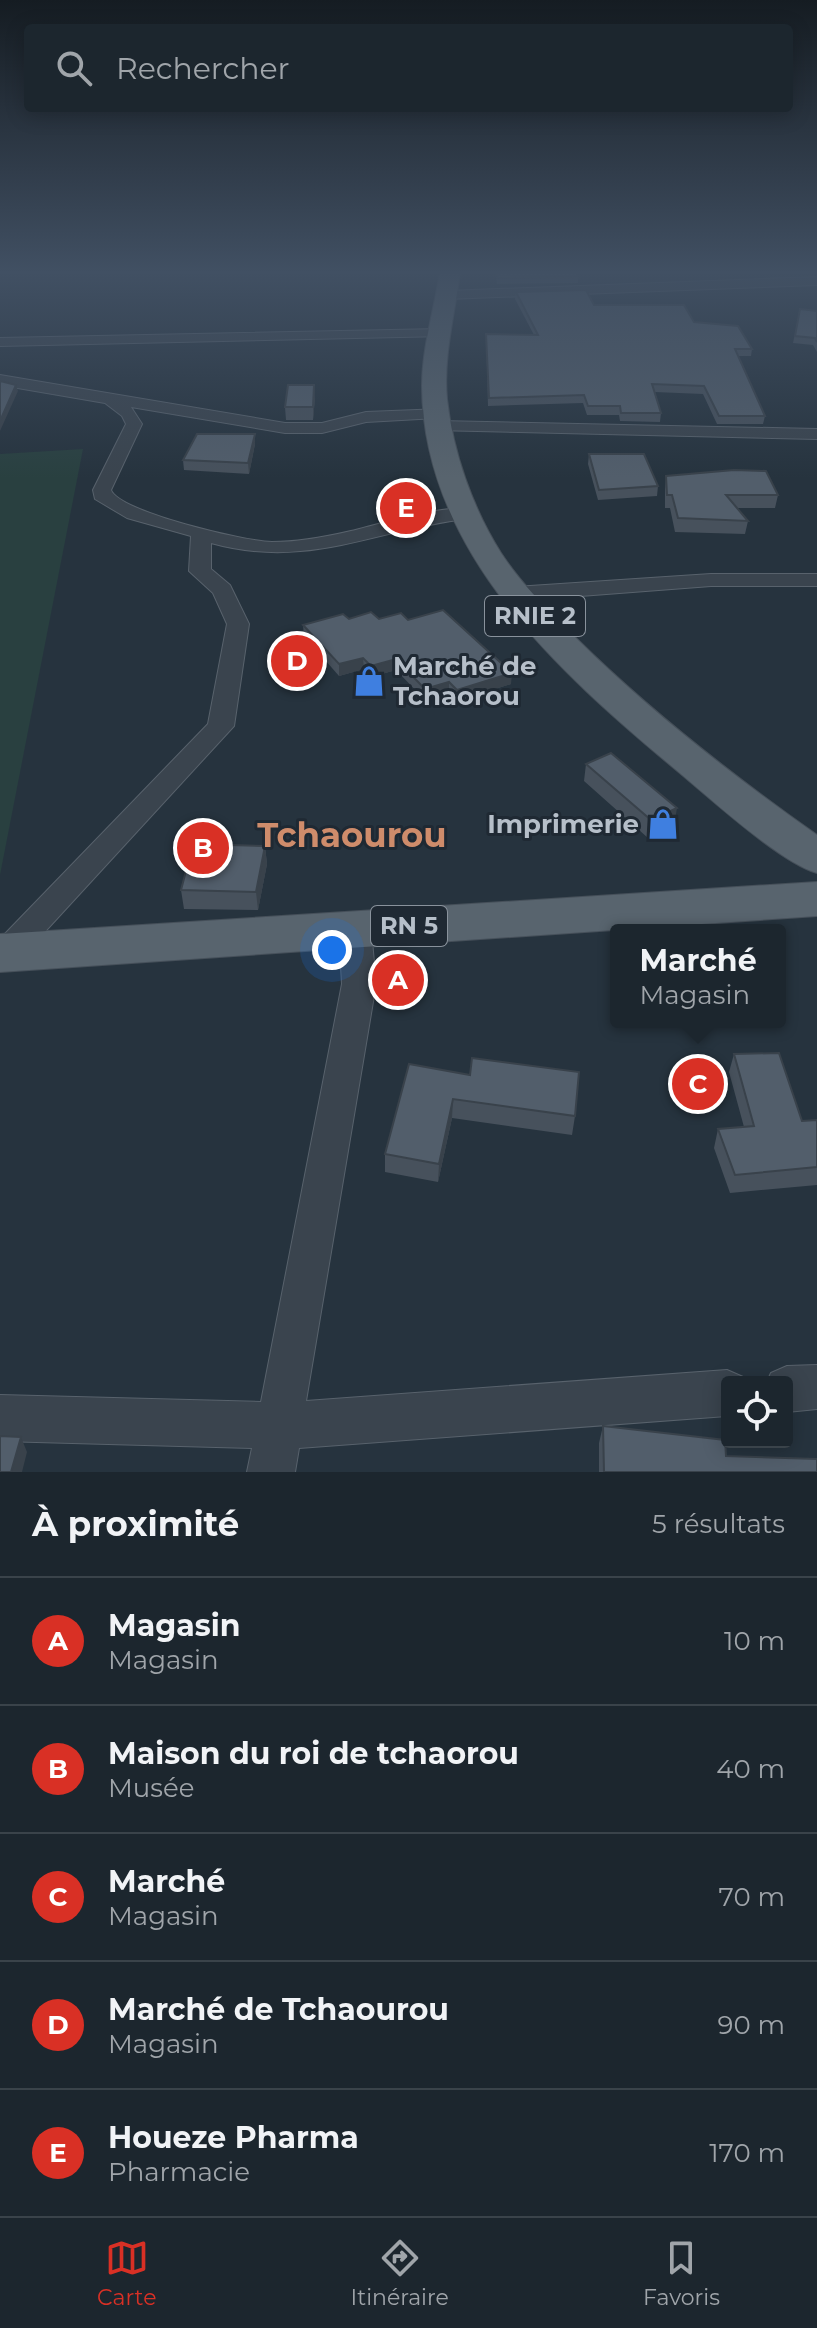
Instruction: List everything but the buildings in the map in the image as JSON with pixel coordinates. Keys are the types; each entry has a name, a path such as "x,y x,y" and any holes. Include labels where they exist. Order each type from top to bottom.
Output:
{"main road":[{"name":"RNIE 2","path":"440,341 435,380 438,420 450,473 478,539 515,594 623,704 817,857"},
{"name":"RN 5","path":"4,953 817,899"}],"street":[{"path":"0,342 64,341"},
{"path":"0,380 227,420 305,429 366,417 817,434"},
{"path":"112,401 129,413 134,424 102,490 105,499 137,515 243,545 297,547 428,517 466,513"},
{"path":"4,953 221,726 238,624 222,590 200,571 201,533"},
{"path":"515,594 696,581 817,580"},
{"path":"271,1472 282,1426 359,984 355,930"},
{"path":"793,1389 817,1387"},
{"path":"0,1418 282,1426 721,1393"}],"green space":[{"path":"83,449 0,875 0,454"}],"place":[{"name":"Houeze Pharma","path":"406,508"},
{"name":"Marché de Tchaourou","path":"297,661"},
{"name":"Marché de Tchaorou","path":"369,681"},
{"name":"Imprimerie","path":"663,824"},
{"name":"Maison du roi de tchaorou","path":"203,848"},
{"name":"Magasin","path":"398,980"},
{"name":"Marché","path":"698,1084"}],"district":[{"name":"Tchaourou","path":"352,835"}]}
